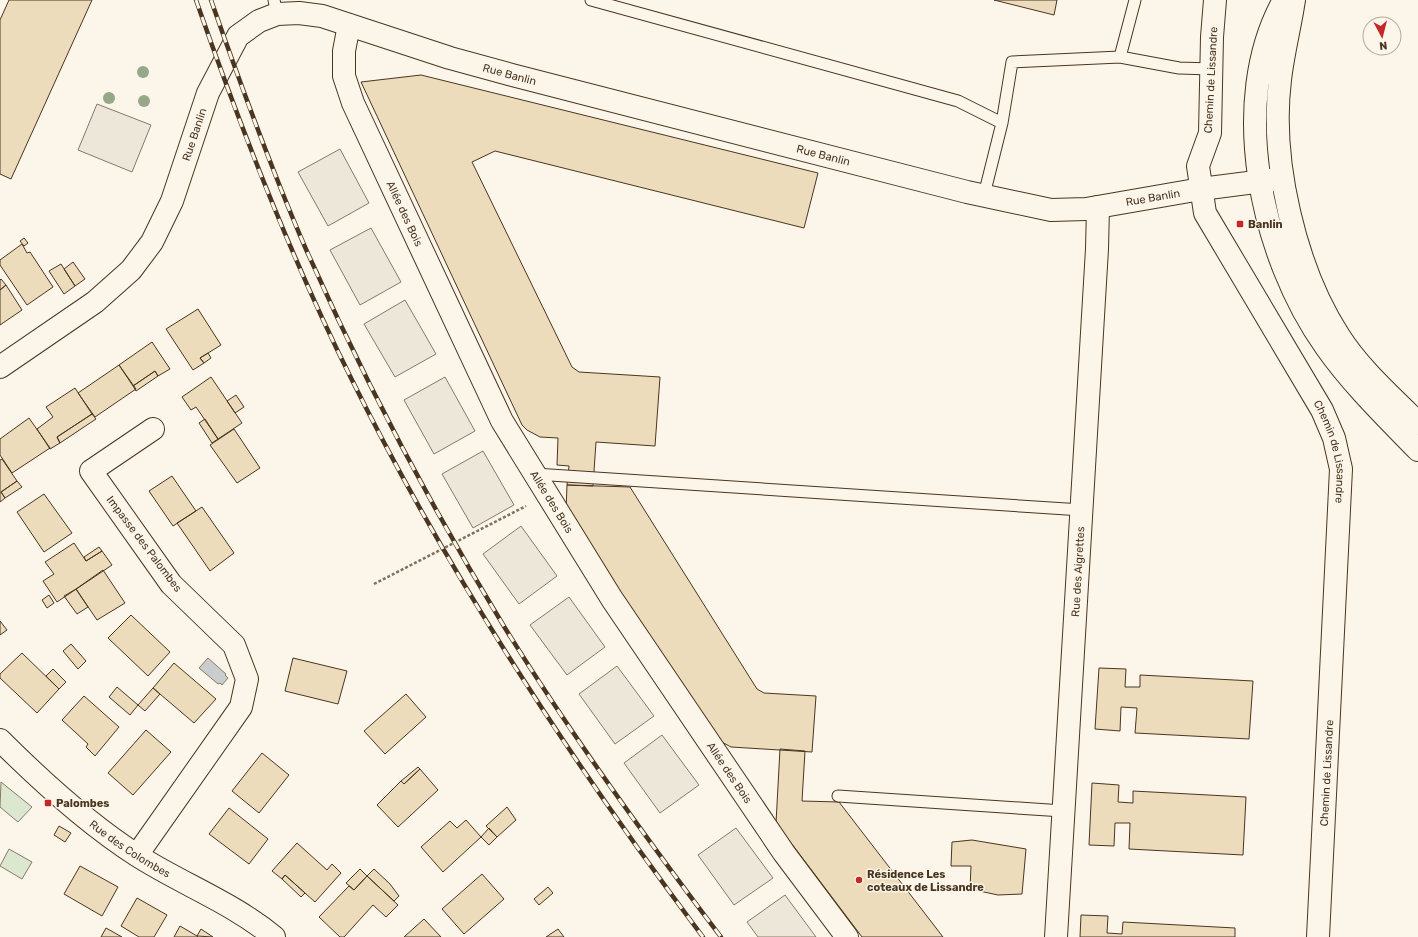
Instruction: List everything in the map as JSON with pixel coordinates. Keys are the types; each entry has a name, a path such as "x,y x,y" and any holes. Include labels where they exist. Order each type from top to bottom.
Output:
{"street":[{"name":"Chemin de Lissandre","path":"1216,0 1210,133 1198,166 1205,214 1322,410 1334,438 1342,469 1318,937"},
{"path":"1284,0 1272,20 1263,50 1258,80 1256,116 1260,182 1266,213 1279,256 1293,289 1325,346 1357,387 1418,450"},
{"path":"1294,0 1280,81 1278,127 1282,179 1299,248 1327,316 1339,336 1366,371 1418,423"},
{"name":"Rue Banlin","path":"0,367 95,302 130,270 152,242 172,201 208,93 238,36 275,7 299,13 322,16 484,68 984,195 1051,210 1098,207 1201,189 1282,179"},
{"name":"Allée des Bois","path":"349,25 344,51 344,76 353,103 502,421 612,599 784,853 847,937"},
{"name":"Rue des Aigrettes","path":"1056,937 1082,510 1097,249 1098,207"},
{"name":"Impasse des Palombes","path":"137,855 241,708 247,679 234,645 171,584 91,471 153,428"},
{"name":"Rue des Colombes","path":"0,740 70,804 137,855 255,921 274,937"}],"lane":[{"path":"591,0 958,101 1002,123"},
{"path":"1120,57 1135,0"},
{"path":"984,195 1002,123 1012,62 1120,57 1179,68 1212,69"},
{"path":"535,474 1082,510"},
{"path":"838,796 1063,811"}],"path":[{"path":"374,584 548,495"}],"green space":[{"path":"1,782 32,807 18,822 0,807"},
{"path":"9,849 32,862 22,879 0,866"}],"shaded area":[{"path":"97,104 151,125 132,172 78,150"},
{"path":"340,149 369,203 328,226 298,172"},
{"path":"371,228 401,282 360,305 330,250"},
{"path":"405,300 436,354 395,377 364,324"},
{"path":"445,377 475,431 434,454 404,400"},
{"path":"483,451 514,505 473,528 442,474"},
{"path":"521,526 557,576 519,604 483,554"},
{"path":"569,597 605,647 567,675 530,625"},
{"path":"208,658 226,674 225,675 228,678 222,685 220,683 218,684 199,668"},
{"path":"617,666 654,716 615,744 579,694"},
{"path":"662,735 699,785 660,813 624,763"},
{"path":"736,828 773,878 734,905 698,855"},
{"path":"785,895 816,937 758,937 747,922"}],"building":[{"path":"9,0 92,0 11,179 0,174 0,20"},
{"path":"994,0 1057,0 1054,15"},
{"path":"421,75 818,173 804,228 495,151 472,162 572,367 579,372 660,377 655,446 596,442 593,486 567,485 569,466 557,465 558,438 540,437 527,430 522,425 361,82"},
{"path":"24,238 28,243 24,246 20,241"},
{"path":"22,244 27,253 30,252 53,287 27,305 0,265 0,260"},
{"path":"73,262 85,279 75,286 64,269"},
{"path":"61,264 75,286 64,294 49,271"},
{"path":"1,279 6,285 0,290 0,280"},
{"path":"6,285 22,310 0,325 0,290"},
{"path":"198,309 221,345 200,358 204,363 193,370 166,329"},
{"path":"152,342 170,369 158,376 155,371 133,386 119,365"},
{"path":"208,353 211,358 204,363 200,358"},
{"path":"119,365 136,389 95,417 78,393"},
{"path":"155,371 158,376 136,391 133,386"},
{"path":"211,377 242,423 218,439 196,407 191,410 182,397"},
{"path":"75,388 92,414 57,437 60,443 50,449 37,429 53,417 46,407"},
{"path":"236,395 244,407 235,413 227,401"},
{"path":"92,414 96,419 60,443 57,437"},
{"path":"29,418 50,448 12,473 0,455 0,439"},
{"path":"205,419 218,439 212,443 199,423"},
{"path":"234,429 260,468 237,483 210,445"},
{"path":"2,459 17,481 1,492 5,498 0,502 0,460"},
{"path":"172,476 196,511 173,526 149,491"},
{"path":"17,481 22,487 5,498 1,492"},
{"path":"567,485 630,487 757,689 764,693 816,696 812,752 731,747 718,740 566,511"},
{"path":"44,494 72,533 44,552 17,512"},
{"path":"202,507 234,553 210,571 177,523"},
{"path":"74,543 86,561 102,551 112,565 57,602 43,581 54,574 45,562"},
{"path":"99,547 102,551 86,561 84,557"},
{"path":"103,570 125,603 97,620 76,589"},
{"path":"76,589 88,607 77,614 64,596"},
{"path":"49,595 54,603 47,608 42,600"},
{"path":"131,615 170,652 148,676 108,638"},
{"path":"0,621 7,630 0,635"},
{"path":"71,644 86,661 78,669 63,651"},
{"path":"22,653 59,689 37,713 0,678 0,674"},
{"path":"293,658 347,671 338,704 285,691"},
{"path":"174,663 216,699 194,723 153,688"},
{"path":"1099,668 1126,669 1125,687 1140,687 1140,675 1253,681 1249,739 1135,733 1137,708 1121,707 1120,731 1095,729"},
{"path":"53,669 66,682 59,689 46,676"},
{"path":"117,687 138,705 130,715 109,697"},
{"path":"153,688 160,694 145,711 138,705"},
{"path":"406,694 426,717 385,754 364,731"},
{"path":"84,696 119,727 95,756 86,747 88,744 62,720"},
{"path":"146,730 171,752 133,795 108,773"},
{"name":"Résidence Les coteaux de Lissandre","path":"780,749 805,751 802,801 839,802 943,937 862,937 776,823"},
{"path":"262,753 289,775 259,813 232,791"},
{"path":"418,767 420,769 404,784 401,781"},
{"path":"420,769 438,790 398,827 377,805 401,781 404,784"},
{"path":"1092,783 1119,785 1118,802 1133,803 1133,791 1246,797 1243,855 1129,849 1130,823 1115,823 1114,846 1089,845"},
{"path":"507,807 516,820 497,837 486,826"},
{"path":"229,808 268,839 249,864 209,834"},
{"path":"466,820 481,837 443,872 421,847 450,821 457,828"},
{"path":"59,826 71,833 65,842 54,835"},
{"path":"489,828 497,837 489,845 481,837"},
{"path":"972,840 1026,849 1022,894 998,895 970,889 971,866 951,866 952,842"},
{"path":"297,843 327,870 332,864 341,873 315,902 285,875 282,879 272,871"},
{"path":"80,866 118,887 102,916 64,894"},
{"path":"360,869 367,876 354,890 346,883"},
{"path":"374,869 390,884 399,896 394,901 367,876"},
{"path":"482,874 504,899 464,934 442,909"},
{"path":"285,875 305,893 301,897 282,879"},
{"path":"367,876 398,905 386,917 373,905 344,937 340,937 319,917 349,886 354,890"},
{"path":"548,887 553,893 539,905 534,899"},
{"path":"137,898 167,915 154,937 139,937 121,926"},
{"path":"1081,915 1108,916 1107,933 1122,934 1123,922 1235,928 1235,937 1080,937"},
{"path":"424,919 441,937 404,937"},
{"path":"180,926 197,936 198,937 174,937"},
{"path":"106,928 122,937 101,937"},
{"path":"201,929 213,937 197,936"},
{"path":"558,929 564,937 546,937"}],"railway":[{"path":"196,0 249,144 307,286 351,378 389,452 429,524 514,666 606,803 703,937"},
{"path":"211,0 256,124 305,247 374,393 424,488 477,582 530,668 582,746 664,862 721,937"}],"place":[{"name":"Banlin","path":"1240,224"},
{"name":"Palombes","path":"48,803"},
{"name":"Résidence Les coteaux de Lissandre","path":"859,880"}]}
